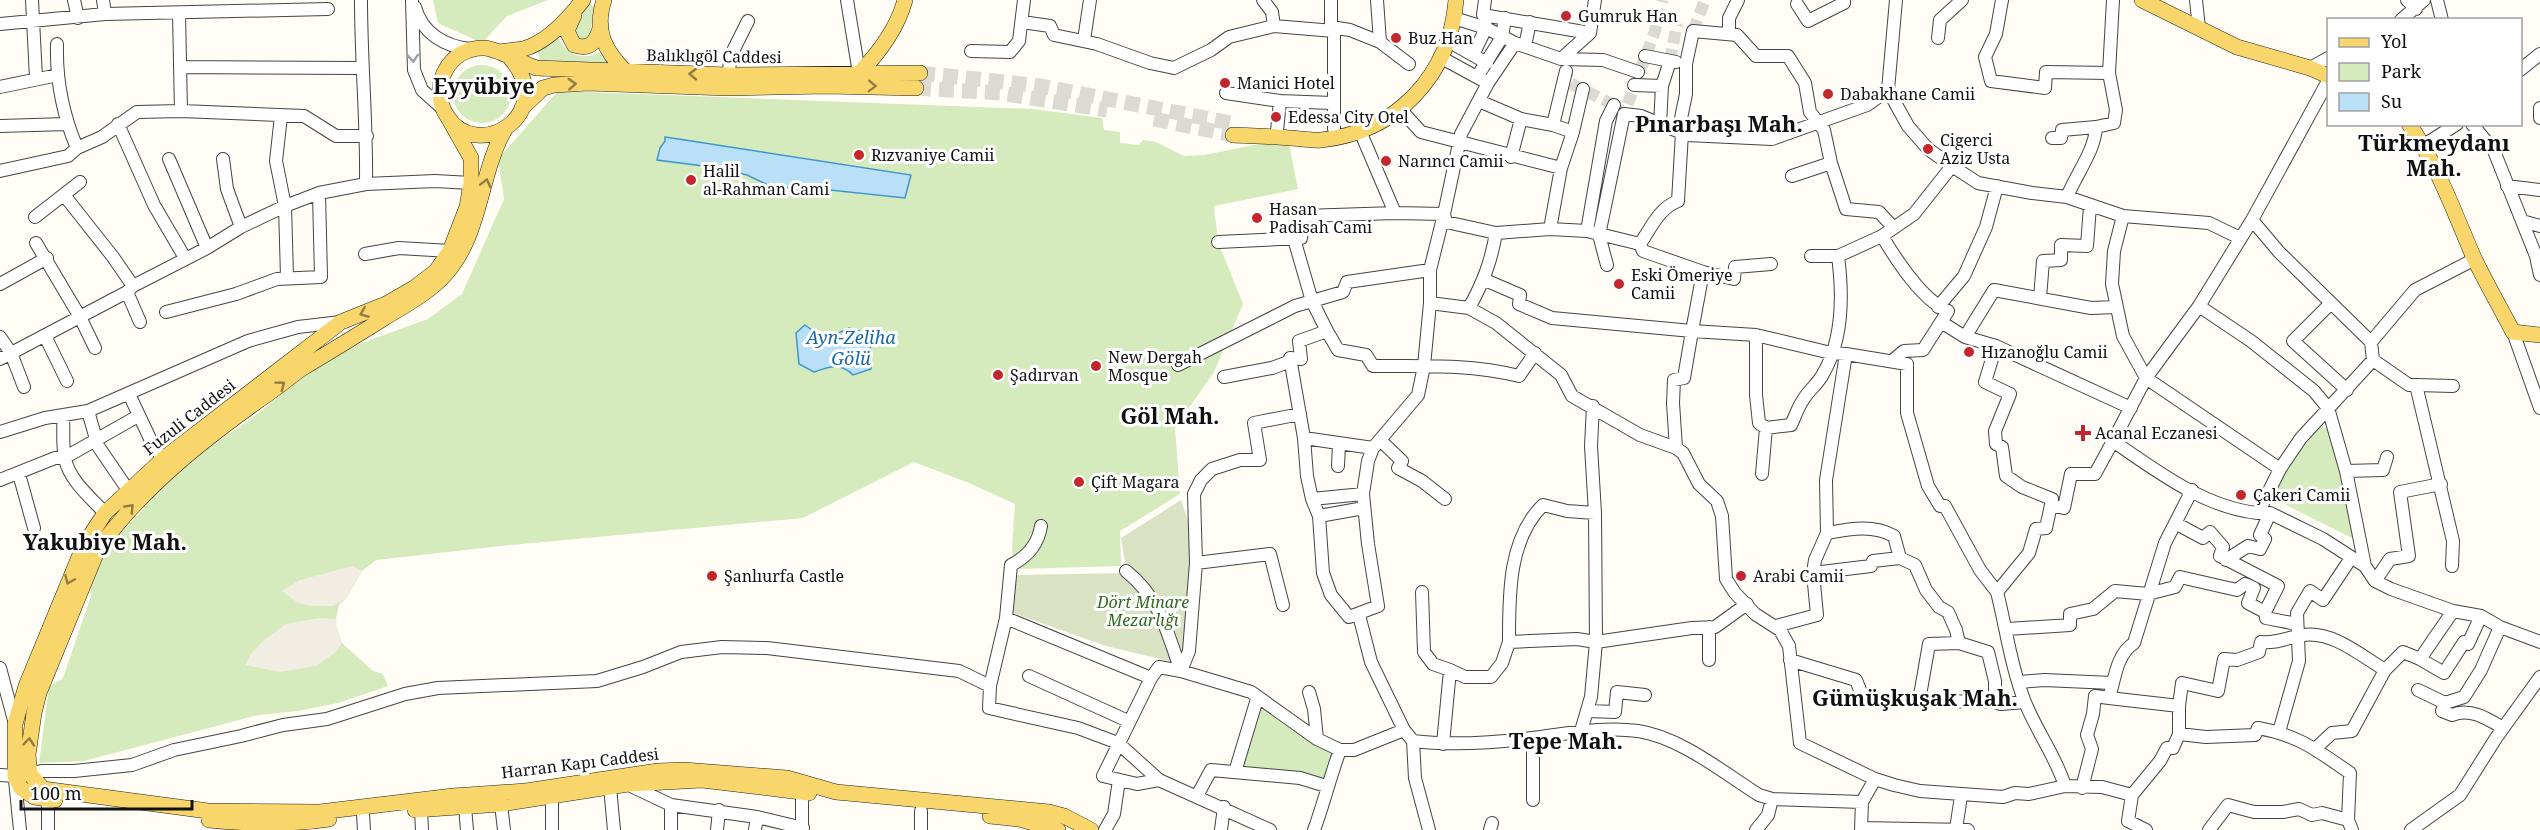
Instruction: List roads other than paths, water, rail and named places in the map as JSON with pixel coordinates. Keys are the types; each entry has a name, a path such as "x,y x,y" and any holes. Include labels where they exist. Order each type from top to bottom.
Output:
{"main road":[{"path":"604,0 601,38 608,54 626,72"},
{"path":"859,73 888,39 901,15 905,0"},
{"path":"1449,0 1444,32 1417,84 1395,101 1358,120 1334,129 1277,131 1235,129 1320,140 1360,131 1400,109 1422,90 1440,57 1448,41 1456,0"},
{"path":"2142,0 2237,47 2310,68 2327,76"},
{"path":"505,55 541,40 570,16 582,1"},
{"path":"582,1 567,31 570,40 579,47 588,47 597,39 601,25"},
{"path":"485,48 505,55 519,69 525,82 526,95 522,108 515,120 505,129 491,134 476,135 462,130 446,115 439,94 440,79 447,66 458,56 472,50 485,48"},
{"name":"Balıklıgöl Caddesi","path":"505,55 536,68 729,75 859,73 918,81 826,86 716,87 588,82 543,88 522,108"},
{"name":"Fuzuli Caddesi","path":"15,775 15,724 26,686 84,544 105,513 163,459 341,322 386,304 414,288 436,271 450,251 467,207 471,183 471,158 446,115"},
{"path":"2410,126 2424,146 2454,206 2475,259 2513,332 2540,335"},
{"name":"Fuzuli Caddesi","path":"15,775 28,755 30,730 39,693 98,549 129,509 156,482 234,418 299,371 414,300 442,278 462,253 469,238 481,202 494,148 505,129"},
{"name":"Harran Kapı Caddesi","path":"48,799 150,814 235,817 342,810 453,796 526,791 638,773 684,770 787,778 836,792 1043,811 1064,816 1091,830"},
{"path":"15,775 21,788 34,797 48,799"},
{"name":"Harran Kapı Caddesi","path":"15,775 43,789 70,794 208,811 301,827 363,814 501,804 628,784 702,780 802,790 821,797 1058,830"}],"street":[{"path":"32,0 36,78"},
{"path":"74,0 78,18"},
{"path":"103,0 105,14"},
{"path":"160,0 162,14"},
{"path":"361,0 362,68 367,136 366,184"},
{"path":"413,0 418,16 430,33 444,44 472,50"},
{"path":"413,0 414,70 422,90 446,115"},
{"path":"847,0 859,73"},
{"path":"971,51 1010,52 1019,41 1024,0"},
{"path":"1084,40 1090,0"},
{"path":"1263,0 1272,12 1274,26"},
{"path":"1331,0 1334,129"},
{"path":"1377,0 1380,42"},
{"path":"1473,55 1486,28 1483,15 1485,0"},
{"path":"1561,59 1590,33 1595,0"},
{"path":"1729,33 1729,18 1738,0"},
{"path":"1797,4 1808,21 1844,3 1844,0"},
{"path":"1896,0 1888,90 1908,126 1928,149 1952,166 1978,183 2032,193 2067,196 2123,216 2209,223 2240,238"},
{"path":"1938,38 1940,20 1962,0"},
{"path":"2002,0 1996,34 1985,57 1991,81 2045,88 2046,72 2109,73"},
{"path":"2052,138 2061,138 2062,130 2114,123 2116,110 2109,73 2113,0"},
{"path":"2196,0 2199,28"},
{"path":"2437,0 2442,18"},
{"path":"2404,18 2416,3"},
{"path":"0,24 33,23 105,14 162,14 305,5 328,9"},
{"path":"179,13 181,111"},
{"path":"1483,15 1590,33"},
{"path":"1454,18 1486,28 1520,45 1561,59 1603,60 1638,72"},
{"path":"1291,361 1312,499 1319,516 1320,551 1328,589 1349,617 1359,615 1378,606 1363,494 1368,461 1377,444 1418,395 1424,366 1430,303 1430,270 1452,169 1461,142 1461,134 1479,101 1487,63 1502,37 1505,18"},
{"path":"729,75 730,57 748,21"},
{"path":"1022,22 1050,26 1054,35 1084,40 1150,63 1174,68 1211,50 1229,37 1274,26 1350,30 1380,42 1409,64"},
{"path":"1482,80 1520,45 1530,22"},
{"path":"1640,244 1660,213 1669,204 1678,201 1682,133 1679,128 1681,109 1686,94 1686,64 1693,31 1737,35 1756,56 1788,56 1805,83 1810,112 1824,130 1831,163 1846,209 1879,212 1893,227"},
{"path":"1448,41 1487,63"},
{"path":"57,44 58,75 67,124 76,148"},
{"path":"2523,66 2540,54"},
{"path":"1645,56 1686,64"},
{"path":"1440,57 1482,80"},
{"path":"2310,68 2327,59"},
{"path":"1660,125 1662,86 1670,61"},
{"path":"2523,66 2540,71"},
{"path":"180,67 362,68"},
{"path":"1553,125 1566,71"},
{"path":"0,87 58,75"},
{"path":"2051,505 2064,508 2071,474 2095,474 2146,378 2199,306 2252,220 2327,83"},
{"path":"1634,85 1662,86"},
{"path":"1550,229 1561,168 1573,132 1583,89"},
{"path":"1607,266 1593,233 1619,110 1641,116 1687,135 1772,140 1867,105 1888,90"},
{"path":"1226,93 1280,100 1332,103"},
{"path":"1277,131 1280,100"},
{"path":"1479,101 1521,119 1553,125 1573,132"},
{"path":"2540,108 2540,118"},
{"path":"1400,109 1421,132 1561,168"},
{"path":"0,171 68,156 76,148 102,137 137,112 181,111 304,116 336,136 367,136"},
{"path":"281,116 276,161 285,206 287,277"},
{"path":"1511,157 1521,119"},
{"path":"0,126 67,124"},
{"path":"118,124 154,205 185,258"},
{"path":"2424,146 2454,126"},
{"path":"2474,126 2493,151 2536,256 2540,275"},
{"path":"2067,196 2087,156 2096,134 2096,127"},
{"path":"1360,131 1395,213"},
{"path":"168,159 207,248"},
{"path":"222,159 227,189 241,227"},
{"path":"1792,176 1831,163"},
{"path":"1811,256 1838,256 1882,236 1914,213 1952,166"},
{"path":"5,356 207,248 241,227 319,193 366,184 435,181 471,183"},
{"path":"35,217 80,182"},
{"path":"1938,307 1964,276 1986,226 1997,186"},
{"path":"2506,186 2540,190"},
{"path":"166,312 287,277 321,277 319,193"},
{"path":"64,195 113,257 130,289 140,322"},
{"path":"2040,298 2043,261 2061,260 2061,245 2087,246 2090,206"},
{"path":"1444,213 1446,222 1496,233 1550,229 1593,233 1640,244"},
{"path":"1218,242 1301,238 1304,216 1444,213"},
{"path":"2123,216 2114,251 2112,284 2123,336 2146,378 2280,469"},
{"path":"2226,560 2248,546 2260,549 2265,539 2260,536 2264,513 2280,469 2301,438 2373,360 2371,342 2279,252 2252,220"},
{"path":"2522,221 2540,226"},
{"path":"1469,308 1485,280 1492,258 1496,233"},
{"path":"1882,236 1899,265 1938,307 1948,311 1923,350 1904,351 1892,361"},
{"path":"1294,239 1312,301 1338,350 1366,355 1373,366 1492,369 1518,376 1535,353"},
{"path":"36,243 47,258 95,348"},
{"path":"1640,244 1642,250 1703,272 1734,279 1735,267 1771,264"},
{"path":"365,254 399,248 450,251"},
{"path":"1756,335 1759,423 1766,428 1791,425 1802,401 1823,374 1837,334 1842,287 1838,256"},
{"path":"0,284 47,258"},
{"path":"2371,342 2415,290 2475,259"},
{"path":"1178,365 1295,306 1343,292 1347,282 1430,270"},
{"path":"1676,448 1674,380 1684,378 1703,272"},
{"path":"1485,280 1520,295 1518,304 1552,318 1756,335 1831,353 1907,364 1907,413 1928,486 1940,506 1945,506 1980,570 1997,592 2007,629 2010,657 2025,702 2060,769 2065,786"},
{"path":"1965,337 1994,290 2091,308 2116,307"},
{"path":"1430,303 1469,308 1496,322 1561,375 1572,396 1640,435 1676,448 1683,453 1699,484 1716,501 1722,516 1726,579 1735,593 1761,619 1776,626 1789,646 1800,743 1875,779 1920,791 1961,796 2003,797 2015,793 2029,794 2065,786 2102,787 2132,795"},
{"path":"2330,304 2293,341 2347,390"},
{"path":"2199,306 2251,341 2314,391 2328,408 2346,471 2365,566 2375,581 2453,611 2481,616 2500,627 2540,642"},
{"path":"0,432 63,415 88,411 248,341 298,327 341,322"},
{"path":"1941,322 1965,337 1996,346 2131,408"},
{"path":"1224,377 1272,368 1291,361 1290,358 1301,359 1299,341 1327,331"},
{"path":"2513,332 2540,408"},
{"path":"45,336 68,381"},
{"path":"0,337 5,356 24,387"},
{"path":"1996,346 1985,382 2010,394 1995,431 1996,444 2002,447 2006,476 2022,487 2052,499 2046,528 2036,529 2029,553 1997,592"},
{"path":"1776,626 1817,615 1813,573 1815,560 1827,533 1826,480 1846,354"},
{"path":"2373,360 2409,384 2453,386"},
{"path":"2416,385 2441,484 2452,541 2452,566"},
{"path":"129,394 153,445 163,459"},
{"path":"1593,406 1591,446 1595,513 1596,642 1593,712 1598,731"},
{"path":"88,411 96,439 105,457 128,490"},
{"path":"1181,671 1189,651 1196,563 1192,499 1201,480 1212,469 1240,460 1260,460 1254,423 1300,414"},
{"path":"63,415 64,458 79,487 105,513"},
{"path":"0,480 55,458 64,458 138,416"},
{"path":"1762,474 1766,428"},
{"path":"1304,438 1339,443 1377,444 1402,461 1398,468 1422,481 1445,499"},
{"path":"2113,441 2170,480 2242,511 2264,513 2323,539 2365,566"},
{"path":"1338,466 1339,443"},
{"path":"2346,471 2383,470 2387,458"},
{"path":"19,474 34,528"},
{"path":"2375,581 2390,559 2409,556 2400,492 2441,484"},
{"path":"2109,698 2124,650 2134,643 2165,543 2192,490"},
{"path":"1312,499 1363,494"},
{"path":"1422,592 1424,652 1433,664 1465,677 1491,677 1502,663 1509,642 1510,582 1515,570 1518,547 1530,518 1544,505 1567,512 1595,513"},
{"path":"1319,516 1364,508"},
{"path":"2175,523 2203,538 2210,532 2223,547 2220,556 2278,586 2265,612 2266,618 2298,630 2304,635 2334,638 2385,670"},
{"path":"1041,526 1040,538 1025,558 1011,565 1006,618 990,686 989,708 1078,728 1118,743 1159,780 1224,807 1270,830"},
{"path":"1827,533 1857,528 1886,531 1894,536 1900,558"},
{"path":"1256,543 1257,550 1270,554"},
{"path":"1196,563 1270,554"},
{"path":"1270,554 1283,605"},
{"path":"1813,573 1871,566 1873,561 1900,558 1915,565 1926,590 1939,608 1948,612 1959,643"},
{"path":"2279,732 2299,661 2297,613 2310,591 2323,600 2351,558"},
{"path":"1126,571 1139,582 1159,610 1181,671"},
{"path":"2007,629 2070,625 2070,614 2093,609 2115,591 2148,594 2175,587 2180,577 2237,591 2245,584 2254,588 2248,603 2265,612"},
{"path":"1509,642 1577,639 1596,642 1715,627 1747,604"},
{"path":"2420,659 2453,611"},
{"path":"1359,615 1371,662 1404,730 1413,741 1416,778 1429,830"},
{"path":"2316,749 2332,733 2352,731 2385,670 2403,652 2420,659 2444,674 2464,642 2468,644 2481,616"},
{"path":"1006,618 1151,678"},
{"path":"1709,627 1709,660"},
{"path":"2418,690 2445,703 2464,698 2481,670 2500,627"},
{"path":"2146,830 2128,821 2132,795 2160,761 2167,747 2173,748 2179,734 2182,683 2218,691 2224,659 2237,660 2259,652 2261,642 2275,643 2298,630"},
{"path":"1919,701 1929,644 1959,643 1988,651 1995,681 1995,702"},
{"path":"20,830 15,775 132,765 174,750 284,725 327,719 405,694 438,688 597,681 643,667 681,651 722,647 767,648 959,671 990,686"},
{"path":"1790,660 1856,680 1864,700 1995,702 2001,704 2025,702"},
{"path":"1159,780 1137,784 1103,776 1128,721 1159,667 1181,671 1251,692 1257,699 1317,739 1340,750 1354,750 1404,730"},
{"path":"0,668 15,724"},
{"path":"1443,744 1450,670"},
{"path":"1029,676 1128,721"},
{"path":"2411,830 2460,795 2503,728 2540,677"},
{"path":"2020,682 2044,680 2112,683"},
{"path":"1309,692 1314,709 1317,739"},
{"path":"1593,712 1615,712 1617,692 1644,695"},
{"path":"2082,788 2092,749 2087,735 2095,696 2179,706"},
{"path":"1235,772 1257,699"},
{"path":"2445,703 2442,711 2452,715 2462,711 2484,717 2503,728"},
{"path":"1581,731 1593,712"},
{"path":"2179,734 2206,737 2255,735 2258,728 2279,732 2302,740 2350,773 2350,825 2322,813 2312,815 2299,809 2283,812 2254,812 2228,805 2209,830"},
{"path":"1413,741 1443,744 1533,738 1581,731 1639,731 1683,746 1759,795 1772,799 1862,802"},
{"path":"1533,738 1533,800"},
{"path":"1314,830 1327,794 1326,786 1340,750"},
{"path":"1197,796 1211,770 1300,778 1326,786"},
{"path":"1875,779 1862,802 1861,829 1962,829 1961,796"},
{"path":"1105,830 1114,814 1119,780"},
{"path":"628,784 670,805 719,810 756,824 803,829 802,790"},
{"path":"610,787 614,830"},
{"path":"552,797 552,830"},
{"path":"48,799 48,830"},
{"path":"1756,830 1768,815 1772,799"},
{"path":"501,804 504,830"},
{"path":"670,805 671,830"},
{"path":"465,807 467,830"},
{"path":"1221,830 1224,807"},
{"path":"421,810 422,830"},
{"path":"717,830 719,810"},
{"path":"921,811 921,830"},
{"path":"363,814 364,830"},
{"path":"220,830 235,817"},
{"path":"2425,821 2435,830"}],"water":[{"path":"665,137 911,175 905,198 811,188 772,187 747,175 719,168 657,160"},
{"name":"Ayn-Zeliha Gölü","path":"805,325 822,337 832,336 849,328 870,334 871,369 853,375 844,368 829,367 814,372 799,364 796,333"}],"tunnel":[{"path":"1564,67 1570,83 1614,105 1624,114 1655,31 1663,0"},
{"path":"1693,31 1705,0"},
{"path":"1670,61 1677,23"},
{"path":"920,73 1041,86 1236,124"},
{"path":"916,88 1000,93 1107,110"},
{"path":"1154,119 1233,135"}],"place":[{"name":"Gumruk Han","path":"1566,16"},
{"name":"Buz Han","path":"1396,38"},
{"name":"Manici Hotel","path":"1225,83"},
{"name":"Dabakhane Camii","path":"1828,94"},
{"name":"Edessa City Otel","path":"1276,117"},
{"name":"Cigerci Aziz Usta","path":"1928,149"},
{"name":"Rızvaniye Camii","path":"859,155"},
{"name":"Narıncı Camii","path":"1386,161"},
{"name":"Halil al-Rahman Cami","path":"691,180"},
{"name":"Hasan Padisah Cami","path":"1257,218"},
{"name":"Eski Ömeriye Camii","path":"1619,284"},
{"name":"Hızanoğlu Camii","path":"1969,352"},
{"name":"New Dergah Mosque","path":"1096,366"},
{"name":"Şadırvan","path":"998,375"},
{"name":"Acanal Eczanesi","path":"2083,433"},
{"name":"Çift Magara","path":"1079,482"},
{"name":"Çakeri Camii","path":"2241,495"},
{"name":"Şanlıurfa Castle","path":"712,576"},
{"name":"Arabi Camii","path":"1741,576"}],"district":[{"name":"Eyyübiye","path":"484,86"},
{"name":"Pınarbaşı Mah.","path":"1719,124"},
{"name":"Türkmeydanı Mah.","path":"2434,156"},
{"name":"Göl Mah.","path":"1170,416"},
{"name":"Yakubiye Mah.","path":"105,542"},
{"name":"Gümüşkuşak Mah.","path":"1915,698"},
{"name":"Tepe Mah.","path":"1566,741"}],"park label":[{"name":"Dört Minare Mezarlığı","path":"1143,611"}]}
